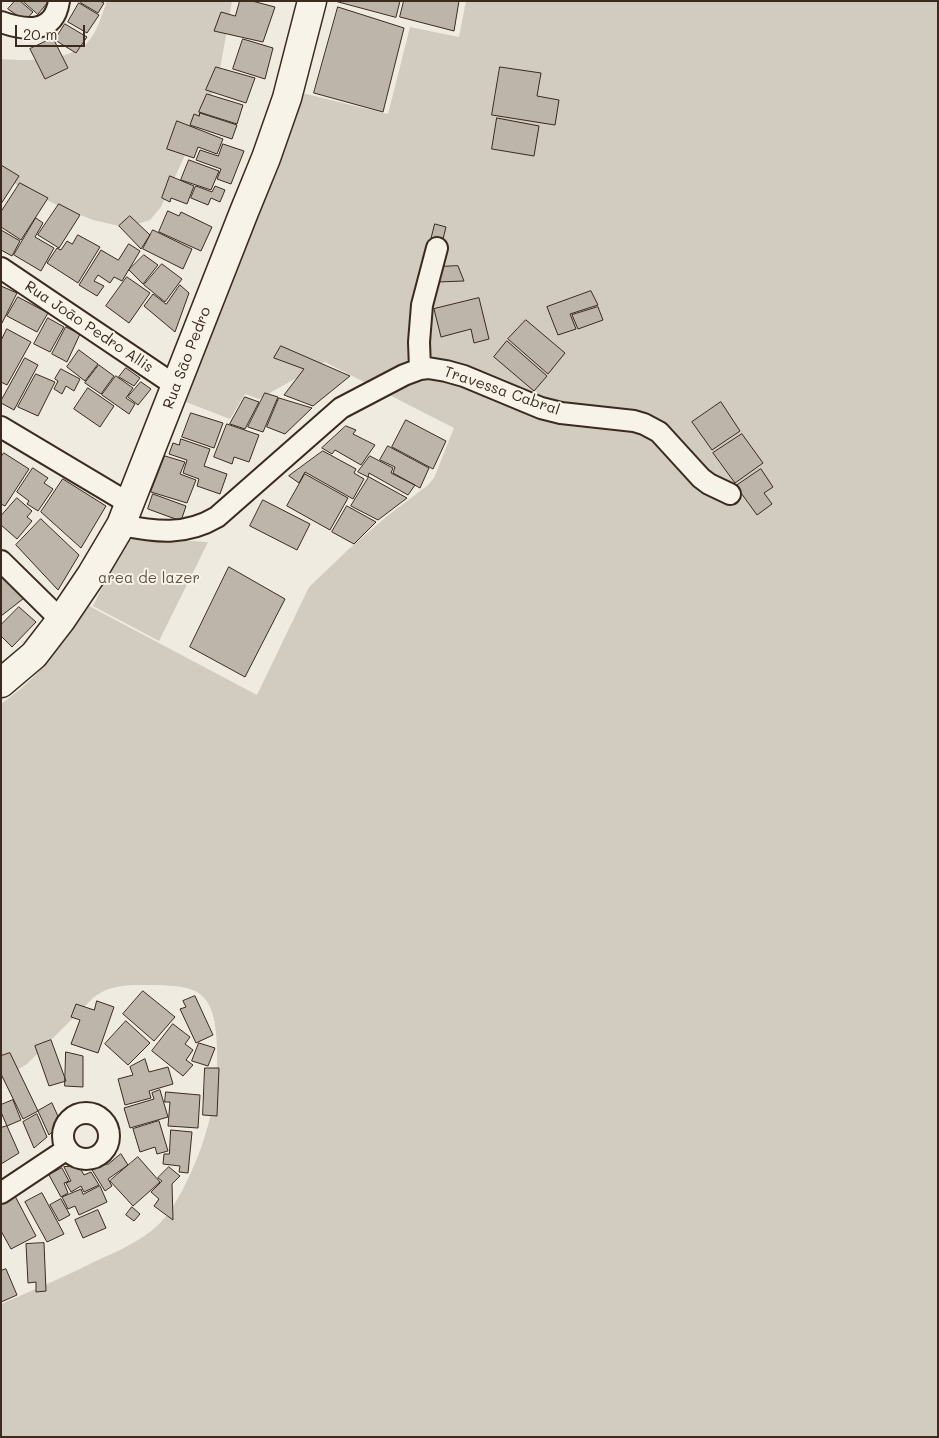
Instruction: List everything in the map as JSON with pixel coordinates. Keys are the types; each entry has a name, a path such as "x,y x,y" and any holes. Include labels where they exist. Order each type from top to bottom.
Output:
{"street":[{"path":"1,22 25,28 40,27 49,23 56,16 60,1"},
{"name":"Rua São Pedro","path":"1,683 34,655 61,620 92,574 126,515 266,158 287,98 312,1"},
{"path":"420,369 419,342 422,305 437,248"},
{"name":"Rua João Pedro Allis","path":"1,268 176,386"},
{"name":"Travessa Cabral","path":"126,515 156,530 174,531 190,529 208,523 224,512 341,408 404,375 420,369 437,369 464,376 528,404 561,413 621,419 644,424 659,432 701,478 730,494"},
{"path":"1,427 126,515"},
{"path":"1,561 61,620"},
{"path":"1,1193 67,1149"}],"green space":[{"path":"107,1 232,1 219,75 200,123 161,207 150,220 134,225 119,226 93,220 61,207 1,177 1,59 46,59 68,54 78,49 87,43 94,34"},
{"path":"466,1 938,1 938,1437 1,1437 1,1304 136,1241 161,1222 172,1209 191,1172 209,1120 216,1084 217,1040 212,1011 205,999 195,991 179,986 131,985 116,987 101,992 94,997 27,1064 1,1080 1,704 28,683 50,659 89,606 257,695 309,587 350,548 428,485 434,478 454,428 325,362 259,399 245,394 230,419 186,402 269,186 302,93 388,114 410,27 459,37"},
{"name":"area de lazer","path":"136,538 208,542 159,641 93,606 121,549 129,540"}],"building":[{"path":"15,1 20,1 33,12 25,21 8,9"},
{"path":"23,1 49,1 38,14"},
{"path":"82,1 100,1 104,3 98,13 81,3"},
{"path":"240,1 252,1 275,7 263,42 214,31 221,12 235,16"},
{"path":"335,1 400,1 396,17"},
{"path":"404,1 459,1 454,31 400,17"},
{"path":"79,3 99,15 87,33 68,22"},
{"path":"338,7 404,28 383,112 314,93"},
{"path":"65,24 87,37 76,53 55,40"},
{"path":"53,38 68,68 45,79 30,49"},
{"path":"243,39 273,48 265,79 233,69"},
{"path":"216,67 255,78 246,103 206,90"},
{"path":"500,67 541,73 537,96 559,100 555,125 492,115"},
{"path":"207,94 243,105 237,124 199,112"},
{"path":"200,113 237,125 232,139 190,125 194,114 199,116"},
{"path":"497,118 539,126 534,156 492,149"},
{"path":"177,121 223,139 217,154 198,147 194,158 167,149"},
{"path":"223,144 244,151 231,184 217,179 221,169 196,160 200,150 218,156"},
{"path":"189,160 219,171 211,190 181,180"},
{"path":"1,165 19,176 1,204"},
{"path":"170,176 194,186 187,204 171,198 170,202 162,198"},
{"path":"20,183 48,198 21,240 1,227 1,212"},
{"path":"196,186 212,192 215,186 225,190 220,202 211,198 208,205 191,198"},
{"path":"59,204 80,215 59,248 38,235"},
{"path":"168,211 179,216 181,212 212,227 201,251 159,232"},
{"path":"130,216 150,235 141,249 119,226"},
{"path":"36,218 43,223 35,237 54,248 41,271 14,255"},
{"path":"435,224 446,227 442,243 431,240"},
{"path":"1,230 20,241 12,256 1,250"},
{"path":"153,230 192,249 183,269 143,249"},
{"path":"78,235 100,247 78,283 47,263 57,248 61,250 67,241 72,244"},
{"path":"129,244 140,251 122,281 114,277 110,283 98,275 94,281 104,286 97,296 79,285 101,250 118,260"},
{"path":"144,255 158,265 143,284 129,270"},
{"path":"162,264 182,279 165,302 144,285"},
{"path":"458,266 464,281 437,282 437,267"},
{"path":"127,277 150,293 129,323 106,306"},
{"path":"180,285 189,293 175,332 144,306 153,294 166,304"},
{"path":"1,286 17,293 2,323 1,323"},
{"path":"591,291 598,305 570,314 576,329 558,335 547,307"},
{"path":"18,297 48,313 37,332 7,316"},
{"path":"479,298 489,339 474,343 471,329 441,337 434,309"},
{"path":"598,307 603,320 578,329 572,315"},
{"path":"48,318 64,327 50,352 34,344"},
{"path":"526,320 565,353 548,374 508,339"},
{"path":"66,327 80,334 67,362 52,354"},
{"path":"7,329 31,342 7,385 1,382 1,341"},
{"path":"507,341 547,376 534,391 494,357"},
{"path":"281,346 350,376 313,406 284,395 304,369 274,358"},
{"path":"79,350 98,364 85,381 67,367"},
{"path":"25,358 38,365 14,410 1,403 1,401"},
{"path":"99,365 114,376 101,394 85,383"},
{"path":"126,368 140,378 134,386 119,377"},
{"path":"61,369 80,379 74,391 66,386 62,394 54,389 58,381 55,379"},
{"path":"36,374 55,382 38,416 18,407"},
{"path":"116,376 133,388 126,398 135,404 129,414 102,395"},
{"path":"141,382 151,389 138,405 128,397"},
{"path":"88,388 114,406 100,427 74,409"},
{"path":"265,393 278,397 263,432 248,427"},
{"path":"245,397 259,402 245,429 230,424"},
{"path":"279,398 312,408 285,434 267,427"},
{"path":"721,402 740,431 712,450 692,422"},
{"path":"191,413 223,423 214,448 182,437"},
{"path":"406,420 446,441 433,469 392,447"},
{"path":"227,424 259,435 249,462 234,457 232,464 214,457"},
{"path":"346,426 356,430 353,434 375,445 361,465 335,450 332,454 322,448"},
{"path":"742,434 763,463 735,483 713,453"},
{"path":"181,439 210,449 204,466 227,474 220,494 197,486 199,479 183,473 187,460 169,454 173,443 179,445"},
{"path":"388,446 429,468 420,488 393,473 395,467 380,460"},
{"path":"323,451 356,469 354,473 364,479 353,499 305,472 299,483 289,476"},
{"path":"4,453 29,469 5,506 1,504 1,457"},
{"path":"165,456 185,462 180,474 196,480 187,503 151,492"},
{"path":"370,456 393,468 391,473 415,485 408,495 369,473 368,477 358,472"},
{"path":"33,468 48,478 44,483 53,489 38,511 27,504 29,501 17,492"},
{"path":"761,469 773,487 764,493 772,504 757,515 736,486"},
{"path":"305,474 348,498 330,530 287,506"},
{"path":"369,477 407,498 378,520 351,506"},
{"path":"63,479 106,506 81,548 41,512"},
{"path":"153,494 186,506 181,521 148,509"},
{"path":"17,498 32,511 27,517 32,521 17,539 1,525 1,516"},
{"path":"263,500 310,524 297,550 250,526"},
{"path":"347,506 376,522 354,544 332,532"},
{"path":"41,519 79,555 58,590 16,545"},
{"path":"1,567 28,595 1,616"},
{"path":"229,567 285,599 245,677 190,647"},
{"path":"19,607 36,622 12,647 1,636 1,625"},
{"path":"143,991 175,1017 154,1041 123,1014"},
{"path":"195,996 213,1035 196,1043 180,1009 186,1007 183,1001"},
{"path":"97,1001 114,1007 98,1053 71,1044 80,1020 71,1017 76,1004 94,1010"},
{"path":"126,1021 150,1043 128,1065 105,1044"},
{"path":"173,1024 190,1037 185,1044 193,1050 186,1060 193,1065 183,1076 152,1051"},
{"path":"51,1040 66,1081 49,1086 35,1046"},
{"path":"199,1043 215,1048 208,1066 192,1061"},
{"path":"66,1052 83,1056 83,1087 65,1086"},
{"path":"10,1053 38,1111 23,1119 1,1074 1,1056"},
{"path":"145,1059 149,1072 168,1067 173,1084 149,1091 151,1098 125,1105 118,1079 133,1075 130,1067"},
{"path":"205,1068 219,1068 217,1116 203,1115"},
{"path":"160,1090 168,1117 130,1128 124,1108 154,1099 152,1093"},
{"path":"166,1092 200,1095 198,1128 168,1126 170,1102 165,1102"},
{"path":"13,1100 21,1120 7,1126 1,1112 1,1105"},
{"path":"52,1103 61,1123 49,1135 38,1111"},
{"path":"37,1114 47,1137 34,1148 23,1122"},
{"path":"159,1121 168,1151 157,1154 155,1147 140,1152 133,1129"},
{"path":"7,1126 19,1153 1,1164 1,1128"},
{"path":"171,1130 192,1132 188,1173 179,1172 180,1166 163,1164 164,1154 169,1154"},
{"path":"121,1154 128,1165 108,1179 112,1186 105,1191 89,1165 108,1164"},
{"path":"138,1157 160,1182 133,1206 110,1181"},
{"path":"79,1166 84,1175 91,1172 99,1185 84,1192 81,1186 71,1192 66,1183 71,1181 64,1167"},
{"path":"169,1167 180,1176 172,1184 173,1220 154,1206 159,1199 151,1192 162,1181 158,1178"},
{"path":"62,1168 69,1181 64,1183 68,1193 61,1197 49,1175"},
{"path":"100,1186 107,1202 79,1215 75,1206 68,1209 62,1197 81,1189 83,1194"},
{"path":"42,1193 64,1234 47,1242 25,1202"},
{"path":"15,1196 36,1236 11,1249 1,1231 1,1203"},
{"path":"61,1199 70,1215 59,1221 50,1205"},
{"path":"132,1207 140,1214 134,1221 126,1215"},
{"path":"98,1210 106,1228 83,1238 75,1220"},
{"path":"44,1243 46,1291 36,1292 36,1282 28,1283 26,1244"},
{"path":"6,1269 17,1295 1,1302 1,1271"}]}
